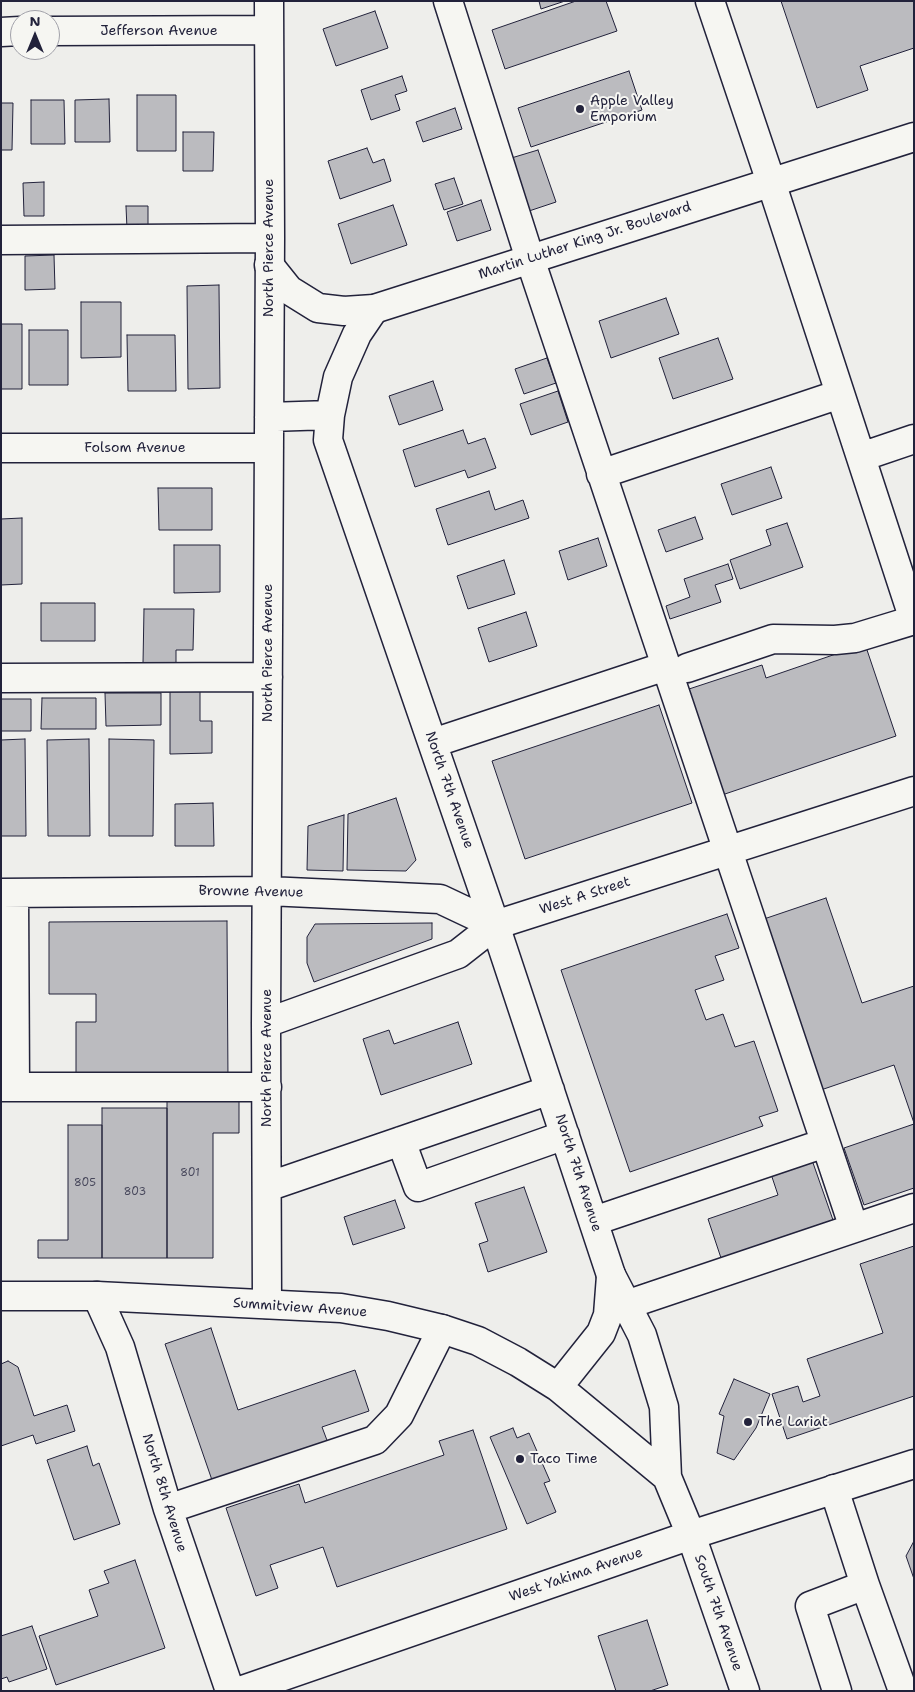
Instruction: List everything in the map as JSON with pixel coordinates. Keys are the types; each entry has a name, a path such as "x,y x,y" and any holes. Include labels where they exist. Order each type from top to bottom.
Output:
{"street":[{"name":"North Pierce Avenue","path":"267,1304 269,1"},
{"path":"448,1 601,474 676,667 727,851 854,1228"},
{"path":"433,743 676,667 773,639 835,640 855,638 914,620 910,593 861,457 710,1"},
{"name":"Jefferson Avenue","path":"60,31 269,30"},
{"name":"Martin Luther King Jr. Boulevard","path":"269,265 289,290 318,308 344,312 374,309 914,137"},
{"path":"1,240 270,238"},
{"name":"North 7th Avenue","path":"374,309 357,334 338,377 330,415 328,440 495,924 611,1275"},
{"path":"601,474 840,394"},
{"path":"269,417 330,415"},
{"path":"861,457 914,439"},
{"name":"Folsom Avenue","path":"1,448 269,448"},
{"path":"1,678 268,677"},
{"name":"West A Street","path":"266,1023 458,954 495,924 914,792"},
{"name":"Browne Avenue","path":"8,893 268,891 440,899 495,924"},
{"path":"8,893 8,1087 267,1087"},
{"path":"267,1187 550,1090"},
{"path":"401,1140 418,1187 565,1135"},
{"path":"594,1220 825,1143"},
{"path":"626,1305 914,1208"},
{"path":"611,1275 642,1335 664,1407 667,1477"},
{"path":"558,1387 601,1333 608,1315 611,1298 611,1275"},
{"name":"Summitview Avenue","path":"1,1296 97,1296 341,1308 388,1316 442,1329 478,1341 518,1362 558,1387 667,1477 691,1535"},
{"name":"North 8th Avenue","path":"97,1296 120,1347 168,1509 230,1691"},
{"path":"168,1509 375,1440 399,1415 442,1329"},
{"name":"West Yakima Avenue","path":"240,1691 691,1535 914,1464"},
{"path":"834,1489 865,1585 903,1691"},
{"name":"South 7th Avenue","path":"691,1535 744,1691"},
{"path":"837,1691 810,1606 865,1585"}],"building":[{"path":"539,1 565,1 541,9"},
{"path":"576,1 606,1 617,31 505,69 492,30"},
{"path":"781,1 914,1 914,48 860,66 868,90 817,108"},
{"path":"375,11 388,48 336,66 323,29"},
{"name":"Apple Valley Emporium","path":"629,71 642,110 531,147 518,108"},
{"path":"402,76 407,91 395,95 400,110 371,120 361,90"},
{"path":"137,95 176,95 176,151 137,151"},
{"path":"109,99 110,142 75,142 75,100"},
{"path":"31,100 64,100 65,144 31,144"},
{"path":"1,103 13,103 12,150 1,150"},
{"path":"455,108 462,129 423,142 416,122"},
{"path":"183,132 214,132 213,171 183,171"},
{"path":"367,148 373,163 384,159 391,181 340,199 328,161"},
{"path":"538,150 556,202 526,212 508,159"},
{"path":"454,178 463,204 444,210 435,184"},
{"path":"44,182 44,216 24,216 23,183"},
{"path":"481,200 491,230 457,241 447,212"},
{"path":"393,205 407,245 351,264 338,224"},
{"path":"126,206 148,206 148,229 127,229"},
{"path":"54,255 55,289 25,290 25,256"},
{"path":"219,285 220,388 188,389 187,286"},
{"path":"666,298 679,334 611,358 599,321"},
{"path":"81,302 121,302 121,357 81,358"},
{"path":"1,324 22,324 22,389 1,389"},
{"path":"29,330 68,330 68,385 29,385"},
{"path":"127,335 175,335 176,391 128,391"},
{"path":"718,338 733,379 673,399 659,358"},
{"path":"547,358 556,383 524,394 515,369"},
{"path":"433,381 443,410 399,425 389,396"},
{"path":"558,391 568,422 531,435 520,404"},
{"path":"463,430 468,444 485,438 496,468 468,478 465,470 415,487 403,450"},
{"path":"771,467 782,498 732,515 721,484"},
{"path":"158,488 212,488 212,530 159,530"},
{"path":"489,491 495,510 523,500 529,518 448,545 436,509"},
{"path":"695,517 703,539 666,552 658,530"},
{"path":"22,518 22,584 1,585 1,519"},
{"path":"787,523 803,567 740,589 730,560 771,545 766,530"},
{"path":"598,538 607,566 568,580 559,551"},
{"path":"174,545 220,545 220,592 174,593"},
{"path":"504,560 515,594 468,609 457,576"},
{"path":"728,564 733,579 715,585 721,602 670,619 666,606 690,597 684,579"},
{"path":"41,603 95,603 95,641 41,641"},
{"path":"144,609 194,609 193,650 176,650 176,664 143,663"},
{"path":"526,612 537,646 489,662 478,628"},
{"path":"865,644 896,736 722,795 686,690 762,665 766,678"},
{"path":"170,688 200,688 200,721 212,721 212,753 170,754"},
{"path":"105,693 161,693 161,725 106,726"},
{"path":"42,698 96,698 96,729 41,729"},
{"path":"1,699 31,699 31,731 1,731"},
{"path":"659,705 692,803 525,859 492,761"},
{"path":"25,739 26,836 1,836 1,740"},
{"path":"89,739 90,836 48,836 47,740"},
{"path":"109,739 154,740 153,836 109,836"},
{"path":"396,798 416,860 406,871 347,870 348,814"},
{"path":"213,803 214,846 175,846 175,804"},
{"path":"344,815 343,871 307,870 308,826"},
{"path":"826,898 862,1003 914,986 914,1123 894,1065 815,1092 758,921"},
{"path":"727,914 739,948 715,956 724,980 695,990 706,1020 723,1014 735,1047 754,1041 778,1111 759,1117 763,1126 630,1172 561,970"},
{"path":"227,921 228,1082 76,1083 76,1022 96,1022 96,994 49,994 49,922"},
{"path":"432,923 432,939 314,982 307,963 307,937 315,924"},
{"path":"458,1022 472,1064 381,1095 363,1039 389,1030 394,1044"},
{"path":"167,1096 239,1096 239,1133 213,1133 213,1258 167,1258"},
{"path":"102,1108 167,1108 167,1258 102,1258"},
{"path":"914,1124 914,1188 864,1205 844,1148"},
{"path":"68,1125 102,1125 102,1258 38,1258 38,1240 68,1240"},
{"path":"812,1160 833,1220 721,1258 708,1219 778,1195 771,1174"},
{"path":"524,1187 547,1252 488,1272 479,1244 488,1241 475,1203"},
{"path":"395,1200 405,1228 353,1245 344,1217"},
{"path":"914,1246 914,1396 787,1439 772,1394 798,1386 803,1402 820,1396 807,1359 883,1333 860,1264"},
{"path":"211,1328 238,1410 355,1370 369,1411 322,1427 328,1443 213,1483 165,1344"},
{"path":"8,1361 18,1367 34,1416 67,1405 75,1431 36,1444 33,1435 1,1446 1,1364"},
{"path":"734,1379 770,1394 756,1428 734,1460 717,1453 724,1416 719,1414"},
{"name":"Taco Time","path":"513,1428 517,1438 529,1433 550,1481 544,1483 556,1512 527,1524 490,1437"},
{"path":"473,1430 507,1529 337,1587 323,1547 270,1565 278,1588 256,1596 226,1508 299,1484 305,1503 444,1455 439,1441"},
{"path":"87,1446 93,1466 99,1463 120,1524 74,1540 47,1460"},
{"path":"914,1541 914,1579 906,1556"},
{"path":"135,1560 165,1648 56,1685 39,1636 98,1616 89,1590 109,1583 104,1571"},
{"path":"647,1620 668,1685 650,1691 616,1691 598,1636"},
{"path":"32,1626 47,1669 9,1682 7,1677 1,1679 1,1636"}],"place":[{"name":"Apple Valley Emporium","path":"580,109"},
{"name":"The Lariat","path":"748,1422"},
{"name":"Taco Time","path":"520,1459"}]}
